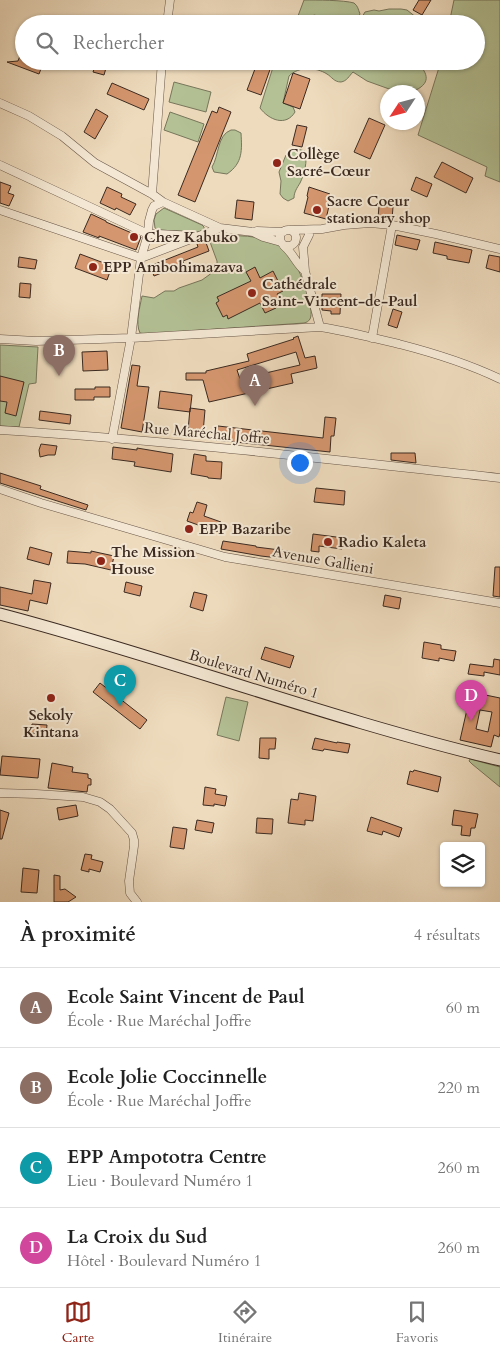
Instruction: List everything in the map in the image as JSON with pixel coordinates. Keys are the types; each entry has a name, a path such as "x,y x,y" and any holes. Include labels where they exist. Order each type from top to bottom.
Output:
{"main road":[{"name":"Boulevard Numéro 1","path":"0,614 103,643 312,709 500,760"}],"street":[{"path":"168,15 170,0"},
{"path":"152,194 161,70"},
{"path":"0,102 29,116 62,136 95,163 163,202 220,228 253,232 286,231 370,223 392,225 500,249"},
{"path":"0,165 148,234 198,237"},
{"path":"112,438 131,338 140,258 148,234 152,210 154,206 163,202"},
{"path":"0,210 140,258 220,228"},
{"path":"372,338 392,225"},
{"path":"253,232 289,246 322,229"},
{"path":"286,231 295,234 296,241 303,254"},
{"path":"286,231 280,236 282,244 290,251 304,271"},
{"path":"309,235 304,242 304,271 320,327"},
{"path":"0,339 36,341 131,338 320,327 438,354 500,379"},
{"name":"Rue Maréchal Joffre","path":"0,430 251,451 500,478"},
{"name":"Avenue Gallieni","path":"0,489 225,557 500,603"},
{"path":"0,793 83,797 100,802 110,809 132,833 134,846 128,881 130,893 137,902"}],"green space":[{"path":"304,0 354,3 360,14 359,15 298,15"},
{"path":"454,0 500,0 500,182 485,176 487,167 418,135 420,130 425,130 425,112 438,70 485,70 485,15 451,15"},
{"path":"401,9 407,10 413,15 363,15 365,12"},
{"path":"272,70 298,70 289,76 283,103 293,107 295,112 291,117 278,120 260,108"},
{"path":"318,70 424,70 426,77 423,85 380,86 367,81 353,72 343,81 337,81"},
{"path":"174,82 211,92 206,112 169,102"},
{"path":"170,112 204,124 198,142 164,130"},
{"path":"231,130 241,133 239,161 227,174 214,172 212,167 223,136"},
{"path":"293,148 305,151 306,163 294,198 288,201 280,194 281,181 279,172 286,155"},
{"path":"164,208 202,225 204,230 196,232 158,230 155,228 154,220 156,214"},
{"path":"216,236 256,237 271,241 283,249 295,264 305,285 311,308 309,321 304,323 140,333 138,320 142,296 154,298 165,291 174,291 202,280 209,275 217,266 210,242"},
{"path":"0,345 38,347 36,383 29,384 19,427 0,426"},
{"path":"226,697 248,702 239,741 217,735"},
{"path":"470,759 500,767 500,787 472,764 469,761"}],"building":[{"path":"419,0 431,0 422,15 413,10"},
{"path":"28,70 41,70 39,74"},
{"path":"94,70 105,70 104,75 93,72"},
{"path":"255,70 270,70 261,95 247,90"},
{"path":"293,73 310,79 300,109 283,103"},
{"path":"112,83 149,99 144,110 107,94"},
{"path":"219,107 231,112 195,202 178,195 212,111 217,113"},
{"path":"96,109 108,116 95,139 84,132"},
{"path":"369,118 380,123 380,130 383,130 370,159 354,152"},
{"path":"297,125 307,127 302,147 292,145"},
{"path":"442,162 473,178 466,193 434,177"},
{"path":"416,177 432,184 427,197 411,190"},
{"path":"0,182 11,186 8,193 14,195 9,206 0,203"},
{"path":"107,187 122,194 121,197 136,204 130,215 100,203"},
{"path":"309,187 330,194 326,219 304,213"},
{"path":"237,200 254,202 252,220 235,218"},
{"path":"379,206 393,207 392,219 378,218"},
{"path":"91,214 141,237 136,250 83,232"},
{"path":"397,235 420,240 417,250 395,245"},
{"path":"205,240 209,251 183,261 184,264 154,276 150,266 198,247 197,244"},
{"path":"435,242 472,250 469,263 447,259 447,256 433,253"},
{"name":"EPP Ambohimazava","path":"80,254 112,266 107,280 75,268"},
{"path":"489,255 500,257 500,272 486,268"},
{"path":"19,257 37,260 35,269 18,267"},
{"name":"Cathédrale Saint-Vincent-de-Paul","path":"255,267 260,278 273,271 283,291 277,294 280,300 273,303 276,308 265,313 260,303 228,319 227,315 223,317 216,303 219,301 217,297 251,281 246,272"},
{"path":"20,283 31,284 30,298 19,297"},
{"path":"322,294 341,294 340,314 331,314 331,311 322,310"},
{"path":"393,309 402,312 397,328 388,325"},
{"path":"298,336 305,358 315,356 317,368 291,374 293,383 209,402 203,380 186,380 186,373 206,373 206,371 249,361 247,354","holes":["296,352 300,365 240,379 237,370"]},
{"path":"107,351 108,370 83,371 82,352"},
{"path":"132,365 140,366 137,386 149,387 142,432 121,428"},
{"path":"0,376 24,382 16,416 5,413 7,402 0,401"},
{"path":"95,387 110,387 110,397 94,397 94,400 75,400 75,389 95,389"},
{"path":"160,391 192,395 190,412 158,408"},
{"path":"190,408 205,410 203,433 188,431"},
{"path":"40,411 71,415 70,424 39,420"},
{"path":"325,417 336,418 334,436 331,436 330,452 216,440 218,426 323,438"},
{"path":"41,444 57,446 55,455 40,457 39,450"},
{"path":"113,447 137,450 137,448 173,454 171,472 134,466 135,462 112,459"},
{"path":"391,453 415,453 416,463 391,460"},
{"path":"194,454 206,456 206,461 222,462 221,479 191,474"},
{"path":"0,473 41,486 40,489 88,505 86,510 0,483"},
{"path":"316,488 345,491 344,505 314,502"},
{"path":"197,502 207,505 204,516 221,522 218,532 187,521 190,512 193,513"},
{"name":"Radio Kaleta","path":"313,534 344,538 342,549 319,546 319,552 311,551"},
{"path":"223,541 288,551 287,559 221,549"},
{"path":"30,547 52,553 49,565 27,559"},
{"path":"68,551 91,553 91,551 114,556 111,570 85,564 67,563"},
{"path":"495,567 500,567 500,597 493,596"},
{"path":"34,580 51,583 47,604 30,600 28,611 0,605 0,587 32,594"},
{"path":"126,582 142,586 140,596 124,592"},
{"path":"194,592 207,595 203,611 190,607"},
{"path":"385,595 401,598 399,609 383,606"},
{"path":"424,642 441,645 441,649 456,651 454,661 439,658 439,661 422,658"},
{"path":"265,647 294,656 290,668 261,659"},
{"path":"494,659 500,660 500,675 484,672 484,676 468,674 470,664 493,667"},
{"path":"100,683 147,720 140,729 93,692"},
{"path":"471,692 500,698 500,733 499,737 494,735 491,747 460,740","holes":["480,710 492,712 488,732 476,729"]},
{"path":"32,724 47,725 46,735 31,733"},
{"path":"260,738 276,738 275,749 269,749 269,759 259,758"},
{"path":"315,738 350,744 348,753 312,749"},
{"path":"2,756 40,759 38,778 0,775"},
{"path":"52,763 73,767 72,772 88,774 88,778 91,779 91,785 88,785 87,792 48,788"},
{"path":"414,770 441,777 438,792 407,784 410,771 413,772"},
{"path":"205,787 216,789 215,794 227,796 225,806 203,805"},
{"path":"299,793 316,796 313,821 305,820 305,825 288,823 291,799 298,800"},
{"path":"76,805 78,816 59,820 57,808"},
{"path":"0,810 9,813 2,839 0,839"},
{"path":"454,810 478,814 475,828 471,828 470,836 461,835 462,826 452,825"},
{"path":"371,817 402,828 399,837 383,831 382,835 367,831"},
{"path":"257,818 273,819 272,834 256,833"},
{"path":"197,820 214,823 212,833 195,830"},
{"path":"173,827 187,829 184,849 170,847"},
{"path":"85,854 92,855 91,859 103,862 100,872 89,869 89,872 81,870"},
{"path":"23,868 39,870 37,893 21,892"},
{"path":"54,875 60,876 60,890 65,889 76,897 68,902 54,902"}],"place":[{"name":"Collège Sacré-Cœur","path":"277,163"},
{"name":"Sacre Coeur stationary shop","path":"317,210"},
{"name":"Chez Kabuko","path":"134,237"},
{"name":"EPP Ambohimazava","path":"93,267"},
{"name":"Cathédrale Saint-Vincent-de-Paul","path":"252,293"},
{"name":"Ecole Jolie Coccinnelle","path":"59,376"},
{"name":"Ecole Saint Vincent de Paul","path":"255,406"},
{"name":"EPP Bazaribe","path":"189,529"},
{"name":"Radio Kaleta","path":"328,542"},
{"name":"The Mission House","path":"101,561"},
{"name":"Sekoly Kintana","path":"51,698"},
{"name":"EPP Ampototra Centre","path":"120,706"},
{"name":"La Croix du Sud","path":"471,721"}]}
